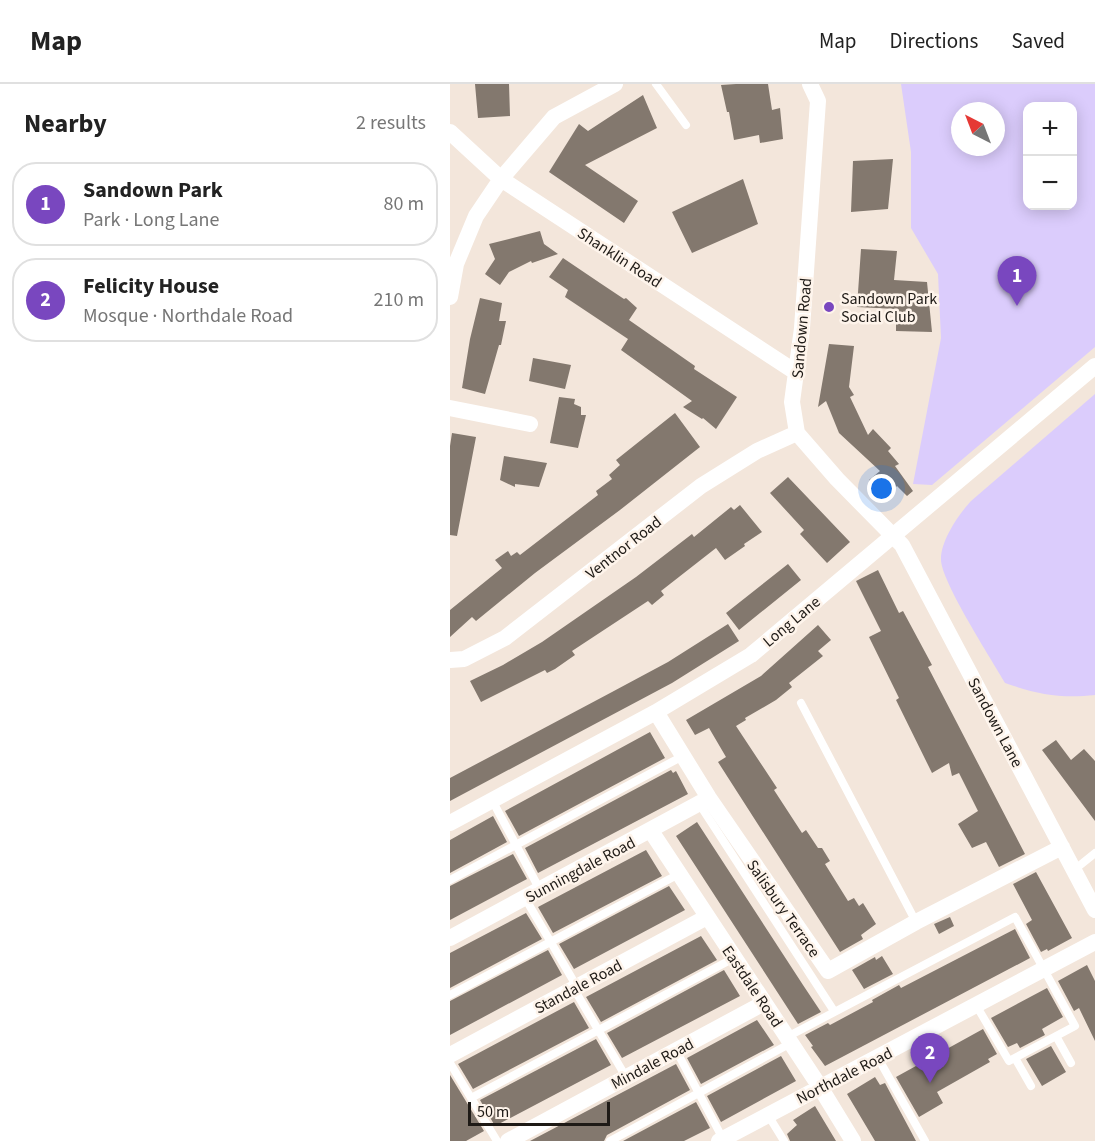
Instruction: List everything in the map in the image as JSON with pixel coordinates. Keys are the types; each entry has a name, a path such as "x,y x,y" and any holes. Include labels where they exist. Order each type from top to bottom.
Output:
{"street":[{"path":"450,297 456,264 476,216 501,179 554,117 615,84"},
{"name":"Sandown Road","path":"796,433 792,402 797,373 818,101 810,84"},
{"name":"Shanklin Road","path":"450,132 501,179 797,373"},
{"name":"Long Lane","path":"450,823 656,712 751,655 1095,366"},
{"path":"450,408 530,424"},
{"path":"796,433 892,536"},
{"name":"Ventnor Road","path":"450,660 464,659 504,638 701,486 757,451 796,433"},
{"name":"Sandown Lane","path":"892,536 902,545 1095,910"},
{"name":"Salisbury Terrace","path":"656,712 682,756 704,802 828,971 916,922 1062,847"},
{"name":"Sunningdale Road","path":"450,938 704,802"},
{"name":"Eastdale Road","path":"651,831 820,1087 853,1141"},
{"name":"Standale Road","path":"450,1055 707,917"},
{"name":"Northdale Road","path":"721,1140 1095,942"},
{"name":"Mindale Road","path":"508,1141 764,1003"}],"lane":[{"path":"656,84 686,125"},
{"path":"801,703 916,922"},
{"path":"450,880 682,756"},
{"path":"492,800 516,845 551,942 626,1077"},
{"path":"704,802 834,1011"},
{"path":"1074,870 1095,854"},
{"path":"450,995 679,874"},
{"path":"610,1141 699,1093 834,1011 1015,917 1075,1026 1009,1061 976,1005"},
{"path":"471,1098 734,958"},
{"path":"1056,1036 1071,1064"},
{"path":"676,1050 721,1140"},
{"path":"878,1058 925,1141"},
{"path":"1015,1058 1031,1086"},
{"path":"450,1063 497,1141"},
{"path":"768,1115 784,1141"}],"shaded area":[{"path":"901,84 1095,84 1095,347 932,485 913,484 941,338 938,274 911,228 911,152"},
{"path":"1095,394 1095,695 1049,695 1005,683 949,584 943,569 942,552 952,528 971,501"}],"building":[{"path":"475,84 509,84 510,116 478,118"},
{"path":"768,84 772,110 780,108 783,139 760,143 759,135 734,140 721,85"},
{"path":"643,95 657,128 585,165 638,201 624,223 549,172 579,124 588,131"},
{"path":"893,159 888,209 851,212 853,161"},
{"path":"743,179 758,224 692,253 672,212"},
{"path":"540,231 544,244 558,254 532,263 531,261 509,272 500,285 485,274 495,259 489,244"},
{"path":"861,249 897,251 894,280 927,282 932,332 896,331 896,309 857,307"},
{"path":"563,258 624,299 626,298 637,308 629,320 695,366 694,369 737,397 716,429 703,418 683,407 692,401 621,350 628,339 565,297 568,290 549,277"},
{"path":"480,298 502,303 499,321 506,321 501,345 499,345 485,394 462,388"},
{"path":"829,344 854,346 849,387 854,395 850,397 868,435 873,429 891,448 888,451 899,464 895,466 913,491 907,496 897,486 885,498 871,494 873,483 869,480 880,471 839,433 826,401 818,407"},
{"path":"533,358 571,365 565,389 529,381"},
{"path":"559,397 575,399 574,404 581,407 581,415 586,415 578,448 550,443"},
{"path":"675,413 700,447 476,621 472,617 450,637 450,610 502,568 495,560 508,551 511,556 517,552 520,555 598,495 596,491 612,479 609,475 620,465 616,460"},
{"path":"452,433 476,437 457,536 450,535"},
{"path":"504,456 547,463 539,487 515,484 515,487 500,480"},
{"path":"788,477 850,542 827,563 800,534 804,530 770,493"},
{"path":"740,505 762,532 744,544 745,546 725,560 716,548 661,591 664,595 652,605 648,601 572,651 575,655 555,669 547,673 545,670 481,702 470,681 542,642 636,577 692,534 694,537 731,507 734,510"},
{"path":"788,564 801,580 739,630 726,613"},
{"path":"878,570 899,613 903,611 932,665 928,667 1025,854 999,867 986,842 972,848 958,824 978,811 959,773 952,776 949,763 932,773 896,700 899,698 869,637 881,631 856,581"},
{"path":"728,624 739,641 672,683 450,801 450,778 668,662"},
{"path":"818,625 831,640 818,651 823,656 789,683 792,687 776,700 745,718 746,720 736,726 777,788 774,790 802,833 806,830 818,848 822,848 830,861 825,864 848,901 854,898 859,906 863,903 876,924 861,935 863,939 840,952 718,762 726,757 709,728 695,735 686,720 761,676"},
{"path":"650,732 665,758 519,836 505,811"},
{"path":"1056,740 1071,760 1084,749 1095,761 1095,821 1042,750"},
{"path":"671,770 673,773 676,771 688,794 538,873 525,848"},
{"path":"493,816 507,842 450,873 450,840"},
{"path":"697,822 821,1012 798,1024 676,836"},
{"path":"646,850 662,876 553,933 538,907"},
{"path":"513,854 527,879 450,920 450,886"},
{"path":"1036,872 1072,938 1048,951 1047,949 1041,952 1026,924 1032,920 1013,884"},
{"path":"669,886 685,910 574,969 559,944"},
{"path":"526,913 542,939 450,988 450,953"},
{"path":"950,917 954,926 939,934 934,924"},
{"path":"1015,929 1030,958 825,1066 811,1047 813,1046 805,1035 828,1023 830,1025 899,985 901,988"},
{"path":"701,936 717,960 601,1022 586,997"},
{"path":"548,950 562,975 450,1035 450,1001"},
{"path":"882,956 893,974 864,989 852,970 875,957 876,960"},
{"path":"1087,965 1095,981 1095,1041 1079,1008 1074,1011 1058,981"},
{"path":"724,970 740,996 622,1058 607,1033"},
{"path":"1047,988 1063,1017 1042,1029 1045,1035 1020,1048 1017,1043 1008,1047 991,1018"},
{"path":"574,1002 589,1028 473,1089 458,1064"},
{"path":"757,1020 774,1045 701,1084 687,1058"},
{"path":"983,1029 997,1054 988,1059 990,1062 937,1092 943,1103 919,1117 896,1077"},
{"path":"596,1039 611,1065 495,1126 480,1100"},
{"path":"1051,1046 1066,1072 1042,1086 1026,1059"},
{"path":"781,1056 796,1081 721,1122 707,1096"},
{"path":"676,1064 690,1090 607,1135 604,1141 530,1141"},
{"path":"450,1075 484,1131 466,1141 450,1141"},
{"path":"875,1077 880,1085 885,1083 916,1141 875,1141 847,1094"},
{"path":"696,1102 710,1128 684,1141 623,1141"},
{"path":"815,1106 836,1141 790,1141 787,1134 797,1125 793,1120"}],"place":[{"name":"Sandown Park","path":"1017,306"},
{"name":"Sandown Park Social Club","path":"829,307"},
{"name":"Felicity House","path":"930,1083"}]}
